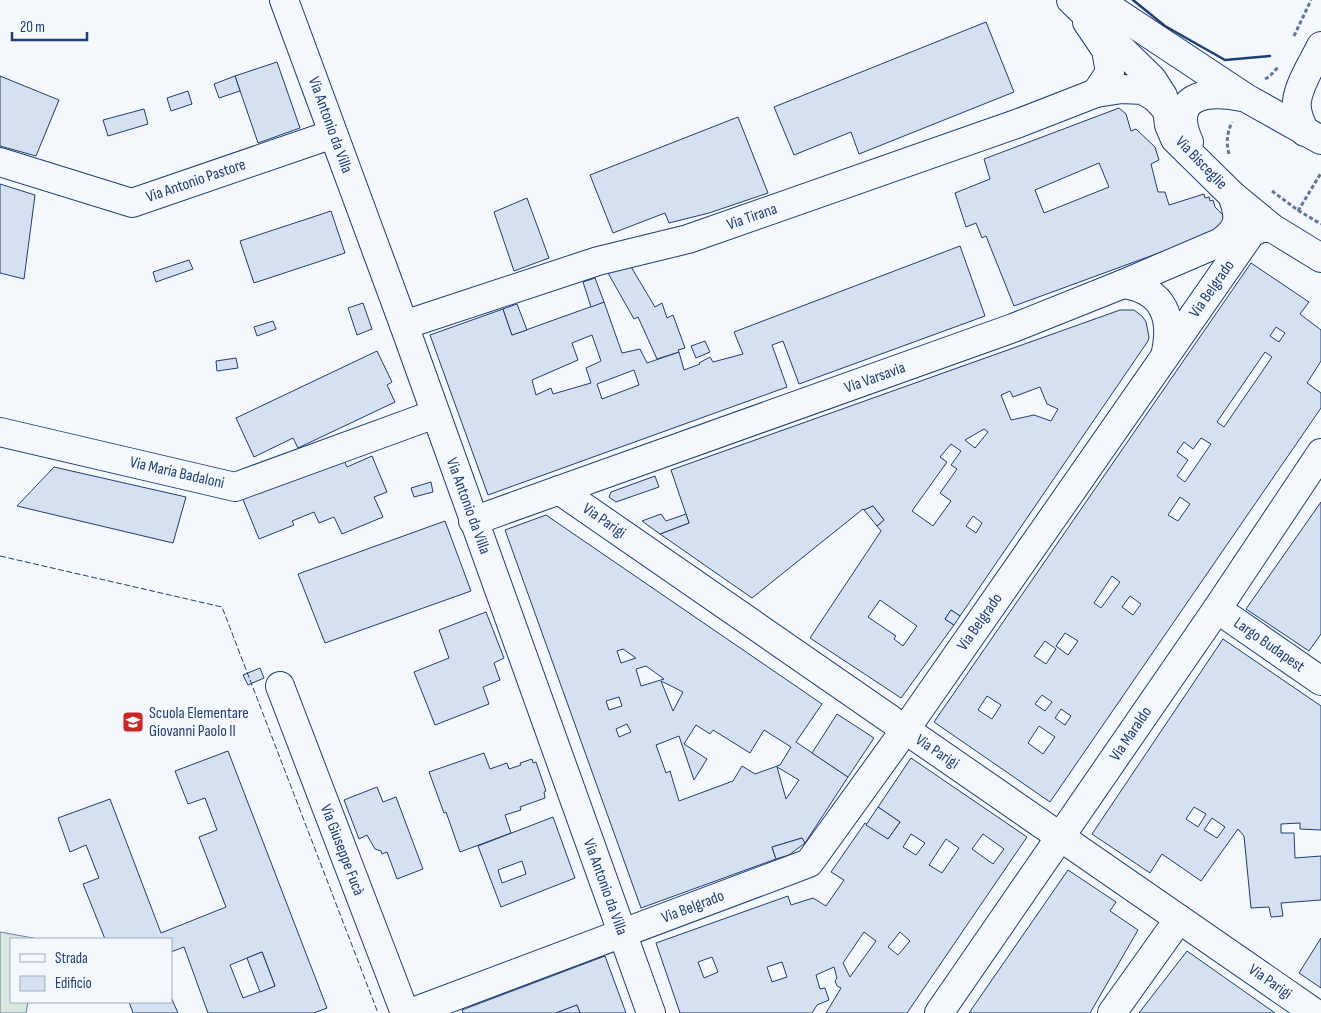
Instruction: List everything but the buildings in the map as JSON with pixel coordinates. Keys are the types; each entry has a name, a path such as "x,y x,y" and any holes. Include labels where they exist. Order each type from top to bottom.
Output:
{"street":[{"name":"Via Antonio da Villa","path":"284,0 404,325 651,1013"},
{"path":"1082,2 1106,50 1110,72 1096,93"},
{"path":"1082,2 1163,45 1253,103 1313,136"},
{"name":"Via Bisceglie","path":"1082,2 1152,79 1162,96 1167,110 1169,125 1175,139 1232,195 1272,228 1321,258"},
{"path":"1313,136 1299,118 1297,95 1321,46"},
{"name":"Via Tirana","path":"404,325 598,261 688,240 1019,123 1096,93 1122,89 1143,90 1156,98 1167,110"},
{"path":"1201,166 1186,134 1183,119 1187,105 1195,98 1214,94 1253,103 1282,102 1297,95"},
{"name":"Via Antonio Pastore","path":"0,162 132,203 333,134"},
{"name":"Via Varsavia","path":"473,521 1012,328 1123,284 1221,242 1232,233 1237,222 1238,212 1232,195"},
{"name":"Via Belgrado","path":"622,934 809,863 905,730 1251,233 1260,228 1272,228"},
{"path":"1123,284 1143,289 1162,308 1169,327 1169,338 1165,356"},
{"name":"Via Maria Badaloni","path":"0,432 235,487 435,414"},
{"name":"Via Maraldo","path":"939,1013 1217,609 1321,454"},
{"name":"Via Parigi","path":"559,490 1315,1013"},
{"name":"Largo Budapest","path":"1217,609 1321,681"},
{"name":"Via Giuseppe Fucà","path":"280,686 405,1013"},
{"path":"1112,1013 1179,919"},
{"path":"410,1013 622,934"}],"shaded area":[{"path":"0,932 33,938 10,938 10,1003 28,1003 26,1013 0,1013"}],"fence":[{"path":"0,556 222,607 378,1013"}],"wall":[{"path":"1133,0 1165,26 1225,60 1270,56"}],"place":[{"name":"Scuola Elementare Giovanni Paolo II","path":"133,722"}]}
